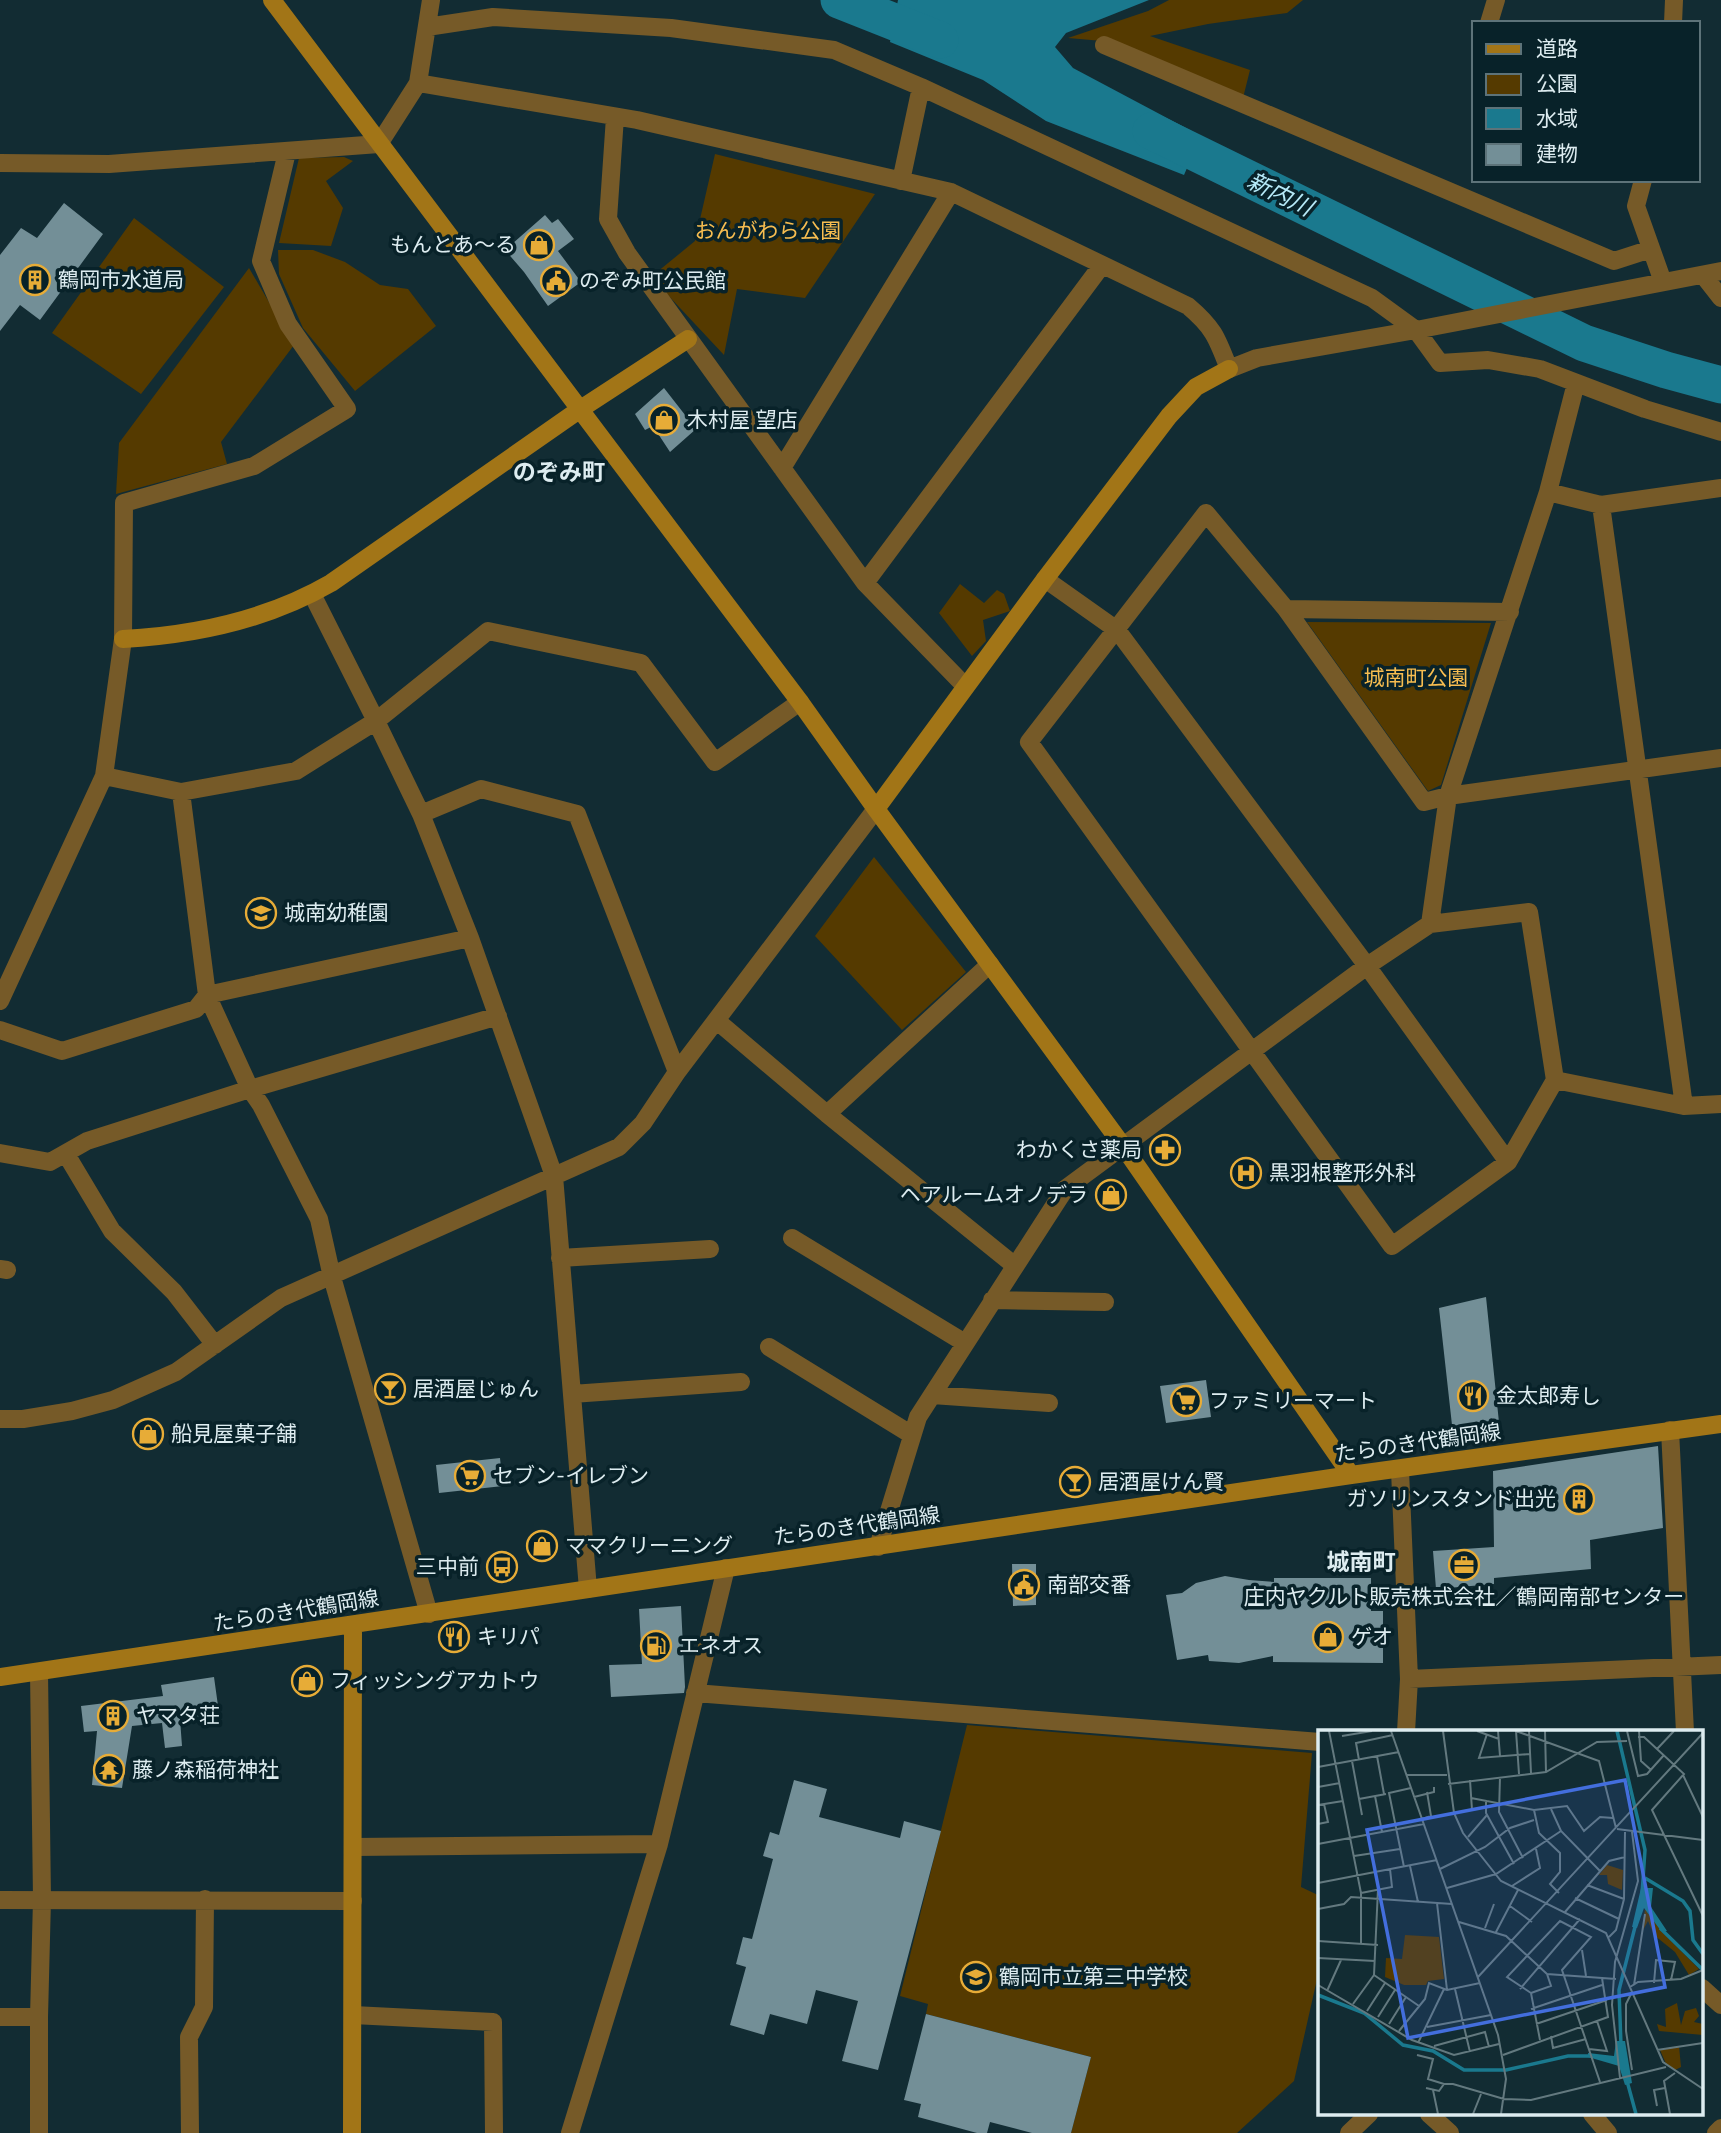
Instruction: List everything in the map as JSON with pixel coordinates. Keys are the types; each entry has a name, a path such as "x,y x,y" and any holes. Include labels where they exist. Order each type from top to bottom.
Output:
{"street":[{"path":"272,0 800,702 1123,1146 1351,1475"},
{"path":"1490,21 1496,0"},
{"path":"1673,21 1674,0"},
{"path":"379,144 418,83 429,13 671,28 834,50 920,87 1372,298 1416,330 1440,363 1488,360 1540,369 1646,409 1721,432"},
{"path":"1104,45 1614,261 1651,249"},
{"path":"418,83 637,120 951,192 1188,306 1206,321 1217,337 1229,369"},
{"path":"901,181 920,87"},
{"path":"615,117 608,219 627,253 865,583 965,686"},
{"path":"0,163 109,164 379,144"},
{"path":"0,1001 104,776 123,639 124,503 254,466 347,409 288,324 261,261 287,152"},
{"path":"1642,182 1636,206 1663,282"},
{"path":"782,468 951,192"},
{"path":"865,583 1102,265"},
{"path":"0,1419 23,1419 113,1401 176,1372 281,1298 618,1147 643,1123 677,1072 876,809 1045,579 1169,415 1196,387 1257,358 1721,271"},
{"path":"1703,275 1721,298"},
{"path":"123,639 160,637 228,625 312,594 579,410 688,339"},
{"path":"1430,924 1448,796 1548,492 1577,383"},
{"path":"1548,492 1601,505 1721,488"},
{"path":"1601,505 1684,1106"},
{"path":"878,1547 918,1417 1065,1189 1123,1146 1252,1051 1367,966 1430,924 1529,912 1555,1080 1508,1162 1392,1246 1252,1051 1030,742 1206,513 1286,609 1424,802 1448,796 1721,758"},
{"path":"1045,579 1117,630 1367,966 1508,1162"},
{"path":"312,594 421,814 470,937 554,1176 587,1589"},
{"path":"1286,609 1510,612"},
{"path":"104,776 181,792 296,771 376,721 488,631 641,663 715,762 800,702"},
{"path":"421,814 481,789 578,814 677,1072"},
{"path":"181,792 207,995 250,1089 261,1105 319,1219 331,1277 429,1614"},
{"path":"0,1030 62,1051 196,1009 207,995 470,937"},
{"path":"827,1114 990,964"},
{"path":"0,1153 50,1162 87,1141 250,1089 498,1016"},
{"path":"717,1021 1014,1265"},
{"path":"1555,1080 1684,1106 1721,1104"},
{"path":"66,1154 112,1231 174,1292 215,1345"},
{"path":"792,1238 965,1343"},
{"path":"560,1258 710,1249"},
{"path":"992,1300 1105,1302"},
{"path":"769,1347 912,1435"},
{"path":"572,1394 741,1382"},
{"path":"932,1395 1049,1403"},
{"name":"たらのき代鶴岡線","path":"0,1677 1351,1475 1721,1424"},
{"path":"1670,1430 1685,1730"},
{"path":"1400,1470 1409,1679 1406,1730"},
{"path":"570,2133 659,1844 726,1568"},
{"path":"352,2133 353,1625"},
{"path":"1409,1679 1721,1665"},
{"path":"39,1672 42,1899 39,2133"},
{"path":"695,1693 1318,1742"},
{"path":"354,1847 659,1844"},
{"path":"0,1899 353,1900"},
{"path":"190,2133 189,2037 204,2007 205,1899"},
{"path":"1704,1990 1721,2005"},
{"path":"353,2015 493,2022 494,2133"},
{"path":"0,2017 39,2017"},
{"path":"1349,2133 1367,2116"},
{"path":"1431,2116 1450,2133"},
{"path":"1594,2116 1608,2133"},
{"path":"1716,2133 1721,2128"}],"green space":[{"path":"1169,0 1303,0 1287,13 1208,24 1150,36 1250,70 1243,98 1114,42 1068,38 1148,11"},
{"name":"おんがわら公園","path":"715,154 875,194 805,298 737,289 724,355 651,277 695,241"},
{"path":"344,157 353,161 326,181 343,208 331,246 279,243 299,158"},
{"path":"134,218 224,287 141,394 52,333"},
{"path":"278,250 313,250 345,262 380,285 408,289 436,326 355,391 303,328 279,274"},
{"path":"249,268 294,345 221,442 227,464 116,494 119,443"},
{"path":"960,584 984,603 997,590 1004,594 1010,611 983,620 986,641 972,656 939,613"},
{"name":"城南町公園","path":"1307,622 1491,623 1441,785 1428,791"},
{"path":"874,857 966,972 902,1030 815,936"},
{"path":"967,1725 1312,1753 1301,1887 1318,1895 1318,1975 1294,2081 1237,2133 1071,2133 1091,2057 926,2014 928,2004 900,1996"}],"water":[{"path":"898,0 1149,0 1066,33 1055,47 1073,68 1201,136 1184,175 1046,121 983,80 890,42"}],"building":[{"name":"鶴岡市水道局","path":"64,203 103,234 40,320 20,305 0,331 0,255 21,228 37,238"},
{"path":"545,215 552,223 558,219 574,239 558,251 581,282 548,306 505,250"},
{"name":"木村屋 望店","path":"664,388 696,429 670,452 653,426 645,430 635,414"},
{"name":"金太郎寿し","path":"1486,1297 1500,1432 1453,1434 1439,1308"},
{"name":"ファミリーマート","path":"1206,1380 1211,1417 1166,1423 1160,1386"},
{"name":"ガソリンスタンド出光","path":"1658,1446 1663,1528 1590,1540 1591,1569 1494,1578 1494,1584 1436,1589 1433,1551 1494,1547 1493,1471"},
{"name":"セブン-イレブン","path":"500,1458 503,1486 439,1493 436,1465"},
{"name":"南部交番","path":"1012,1564 1036,1564 1036,1605 1013,1606"},
{"path":"1225,1576 1274,1582 1274,1578 1371,1578 1371,1611 1383,1611 1383,1663 1273,1662 1273,1656 1239,1663 1209,1661 1208,1655 1177,1660 1166,1595 1182,1593 1196,1583"},
{"path":"681,1606 684,1693 611,1697 609,1665 642,1664 639,1609"},
{"path":"214,1677 219,1713 180,1719 182,1746 165,1748 162,1723 132,1726 122,1788 92,1785 97,1731 84,1732 81,1706 163,1696 161,1685"},
{"path":"794,1780 827,1789 819,1817 900,1838 904,1821 941,1831 878,2070 842,2061 858,2001 816,1990 807,2024 770,2014 764,2035 730,2025 746,1967 736,1964 743,1937 752,1939 773,1859 763,1856 770,1832 779,1835"},
{"path":"926,2014 1091,2057 1071,2133 1032,2133 990,2122 987,2133 977,2133 918,2117 921,2104 904,2100"}],"waterway":[{"name":"新内川","path":"839,0 940,40"},
{"name":"新内川","path":"1151,131 1584,343 1721,385"}],"place":[{"name":"もんとあ～る","path":"539,245"},
{"name":"鶴岡市水道局","path":"35,280"},
{"name":"のぞみ町公民館","path":"556,281"},
{"name":"木村屋 望店","path":"664,420"},
{"name":"城南幼稚園","path":"261,913"},
{"name":"わかくさ薬局","path":"1165,1150"},
{"name":"黒羽根整形外科","path":"1246,1173"},
{"name":"ヘアルームオノデラ","path":"1111,1195"},
{"name":"居酒屋じゅん","path":"390,1389"},
{"name":"金太郎寿し","path":"1473,1396"},
{"name":"ファミリーマート","path":"1186,1401"},
{"name":"船見屋菓子舗","path":"148,1434"},
{"name":"セブン-イレブン","path":"470,1476"},
{"name":"居酒屋けん賢","path":"1075,1482"},
{"name":"ガソリンスタンド出光","path":"1579,1499"},
{"name":"ママクリーニング","path":"542,1546"},
{"name":"庄内ヤクルト販売株式会社／鶴岡南部センター","path":"1464,1565"},
{"name":"三中前","path":"502,1567"},
{"name":"南部交番","path":"1024,1585"},
{"name":"キリパ","path":"454,1637"},
{"name":"ゲオ","path":"1328,1637"},
{"name":"エネオス","path":"656,1646"},
{"name":"フィッシングアカトウ","path":"307,1681"},
{"name":"ヤマタ荘","path":"113,1716"},
{"name":"藤ノ森稲荷神社","path":"109,1770"},
{"name":"鶴岡市立第三中学校","path":"976,1977"}],"district":[{"name":"のぞみ町","path":"559,472"},
{"name":"城南町","path":"1361,1562"}]}
